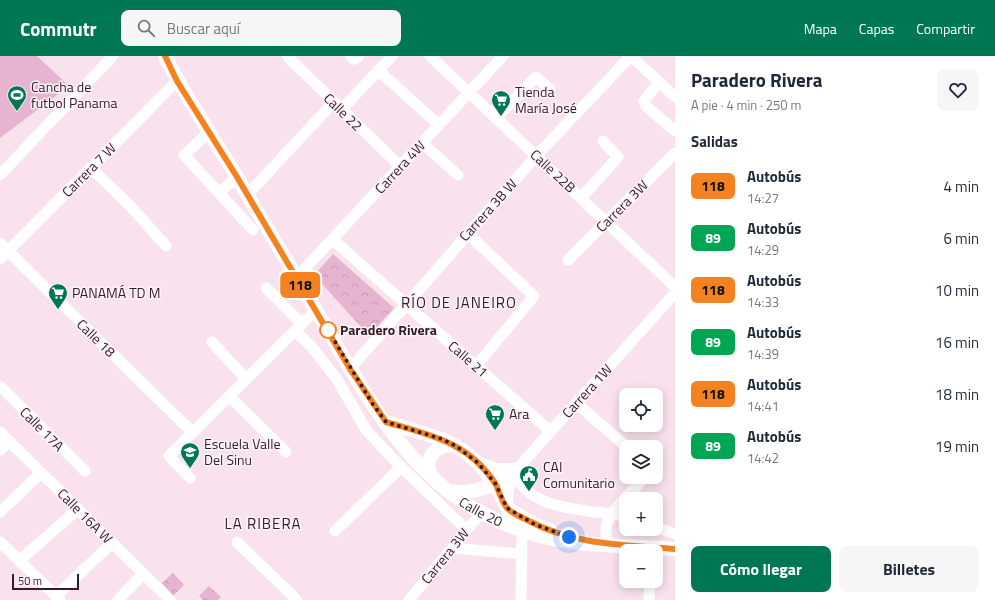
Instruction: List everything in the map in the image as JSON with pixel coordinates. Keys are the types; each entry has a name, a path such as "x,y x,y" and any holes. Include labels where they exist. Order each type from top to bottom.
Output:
{"main road":[{"name":"Calle 20","path":"165,56 177,81 237,177 350,369 415,462 449,491 481,512 522,531 564,541 619,545"},
{"name":"Calle 20","path":"386,422 442,439 456,446 478,463 495,483 507,508 529,522 553,532 608,544"},
{"path":"433,478 429,468 429,462 434,451 444,445 456,446"},
{"path":"478,463 496,470 516,470 507,488 507,508"},
{"path":"449,491 472,492 495,483"}],"street":[{"path":"0,175 114,56"},
{"name":"Calle 22","path":"287,56 400,166"},
{"path":"351,56 354,59 359,56"},
{"path":"247,195 337,106 392,56"},
{"name":"Calle 22B","path":"430,56 675,286"},
{"name":"Carrera 4W","path":"296,278 503,56"},
{"path":"631,56 675,97"},
{"name":"Carrera 3B W","path":"350,369 536,156 631,56"},
{"path":"378,70 439,125"},
{"path":"496,118 536,77 550,89"},
{"name":"Carrera 7 W","path":"3,251 91,168 177,81"},
{"path":"659,82 644,102 646,106 675,131"},
{"path":"209,132 184,155 253,230"},
{"path":"581,198 618,157 603,141"},
{"path":"422,142 458,175"},
{"name":"Carrera 3W","path":"568,260 675,153"},
{"path":"91,168 132,208 166,246"},
{"path":"219,193 237,177"},
{"path":"468,233 534,296 476,366"},
{"name":"Calle 21","path":"332,239 550,431"},
{"name":"Calle 18","path":"3,251 192,432"},
{"path":"266,288 337,379 366,430 400,467 467,530"},
{"name":"Carrera 1W","path":"495,483 516,470 675,293"},
{"path":"190,478 169,456 316,310"},
{"path":"212,342 246,379"},
{"name":"Calle 17A","path":"0,386 85,472"},
{"path":"230,396 286,452"},
{"path":"576,403 619,440"},
{"name":"Calle 16A W","path":"0,432 170,600"},
{"path":"0,450 9,441"},
{"path":"336,531 400,467"},
{"path":"516,470 518,480 526,490 551,504 613,513 619,516"},
{"path":"0,512 41,472"},
{"path":"608,544 606,535 607,524 613,513 639,484"},
{"path":"19,561 78,508"},
{"name":"Carrera 3W","path":"409,600 481,512"},
{"path":"663,530 675,534"},
{"path":"521,600 522,531"},
{"path":"0,542 58,598 112,543"},
{"path":"237,542 297,600"},
{"path":"452,548 522,554"},
{"path":"118,600 143,574"},
{"path":"649,600 650,588"}],"green space":[{"name":"Cancha de futbol Panama","path":"0,56 37,56 69,86 0,138"},
{"path":"333,254 394,308 369,336 314,275"},
{"path":"173,573 184,585 173,596 162,583"},
{"path":"209,586 221,597 218,600 203,600 199,596"}],"bus line":[{"name":"118","path":"165,56 177,81 237,177 350,369 386,422 442,439 464,451 478,463 495,483 507,508 534,524 569,537 608,544 675,549"}],"place":[{"name":"Cancha de futbol Panama","path":"17,112"},
{"name":"Tienda María José","path":"501,117"},
{"name":"PANAMÁ TD M","path":"58,310"},
{"name":"Paradero Rivera","path":"328,330"},
{"name":"Ara","path":"495,431"},
{"name":"Escuela Valle Del Sinu","path":"190,469"},
{"name":"CAI Comunitario","path":"529,492"}],"district":[{"name":"RÍO DE JANEIRO","path":"459,303"},
{"name":"LA RIBERA","path":"263,524"}],"route":[{"path":"328,330 350,369 386,422 442,439 464,451 478,463 495,483 507,508 534,524 569,537"}]}
